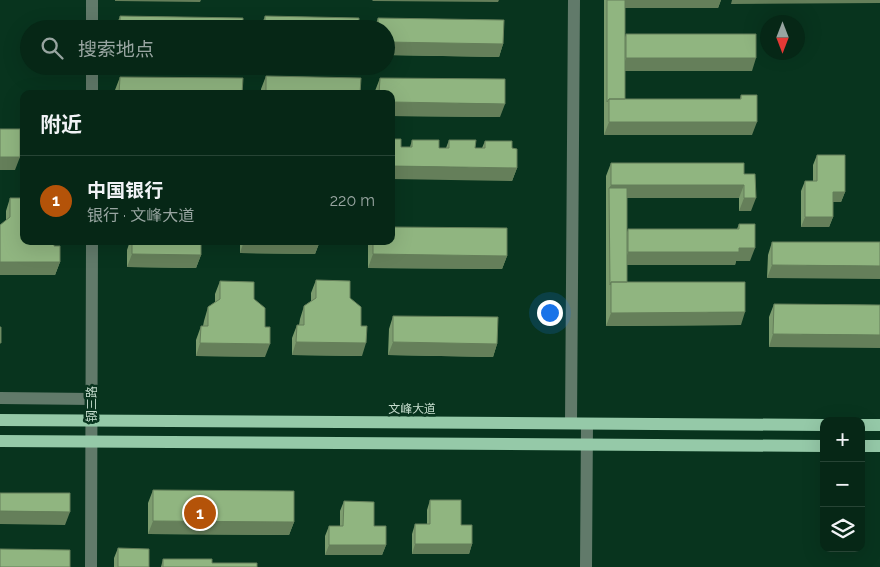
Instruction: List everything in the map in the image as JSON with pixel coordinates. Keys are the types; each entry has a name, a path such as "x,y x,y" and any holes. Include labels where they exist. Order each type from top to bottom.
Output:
{"main road":[{"name":"文峰大道","path":"0,420 820,425"},
{"path":"865,425 880,425"},
{"path":"0,441 820,446"},
{"path":"865,446 880,446"}],"street":[{"path":"92,0 92,20"},
{"path":"571,423 574,0"},
{"path":"92,75 92,90"},
{"name":"钢三路","path":"91,567 92,245"},
{"path":"0,398 92,399"},
{"path":"586,567 587,424"}],"building":[{"path":"607,0 625,0 625,99 609,99 607,102"},
{"path":"120,16 243,18 243,20 120,20"},
{"path":"265,16 359,18 359,20 265,20"},
{"path":"378,18 504,20 503,44 395,42 395,20 378,20"},
{"path":"626,34 756,34 756,58 626,58"},
{"path":"266,76 361,78 360,90 266,90"},
{"path":"120,77 243,78 242,90 119,90"},
{"path":"380,78 505,79 505,104 395,102 395,90 379,90"},
{"path":"741,95 757,95 757,122 609,122 609,99 741,99"},
{"path":"0,129 20,129 20,157 0,157"},
{"path":"395,139 401,139 401,147 412,147 412,140 439,140 439,148 449,148 449,140 476,140 475,148 485,148 485,141 512,141 512,148 517,149 517,168 395,166"},
{"path":"817,155 845,155 845,192 833,192 833,217 805,217 805,181 817,181"},
{"path":"611,163 744,163 744,174 755,174 756,198 744,198 744,185 611,185"},
{"path":"609,188 627,188 627,282 611,282 610,285"},
{"path":"10,198 20,198 20,245 60,246 60,262 0,262 0,225 10,217"},
{"path":"739,224 755,224 755,248 739,248 739,252 628,252 628,229 739,229"},
{"path":"395,227 507,228 507,256 373,254 373,245 395,245"},
{"path":"772,242 880,242 880,266 772,265"},
{"path":"132,245 201,245 201,255 132,254"},
{"path":"316,280 350,281 350,298 361,307 361,326 367,326 366,343 296,342 297,325 304,325 304,306 316,298"},
{"path":"220,281 254,282 254,299 265,308 265,327 270,327 270,344 200,343 201,326 208,326 208,307 220,299"},
{"path":"611,282 745,282 745,312 611,313"},
{"path":"774,304 880,305 880,335 773,334"},
{"path":"393,316 498,317 497,344 393,342"},
{"path":"1,327 1,343 0,343"},
{"path":"153,490 294,491 294,522 153,521"},
{"path":"0,493 70,493 70,512 0,511"},
{"path":"430,500 461,500 461,525 472,525 472,544 415,544 415,524 430,524"},
{"path":"344,501 374,502 374,526 386,526 386,545 329,545 329,526 343,526"},
{"path":"118,548 149,549 149,567 118,567"},
{"path":"0,549 70,550 70,567 0,567"},
{"path":"163,559 212,559 212,563 257,563 257,567 163,567"}],"place":[{"name":"中国银行","path":"200,513"}]}
